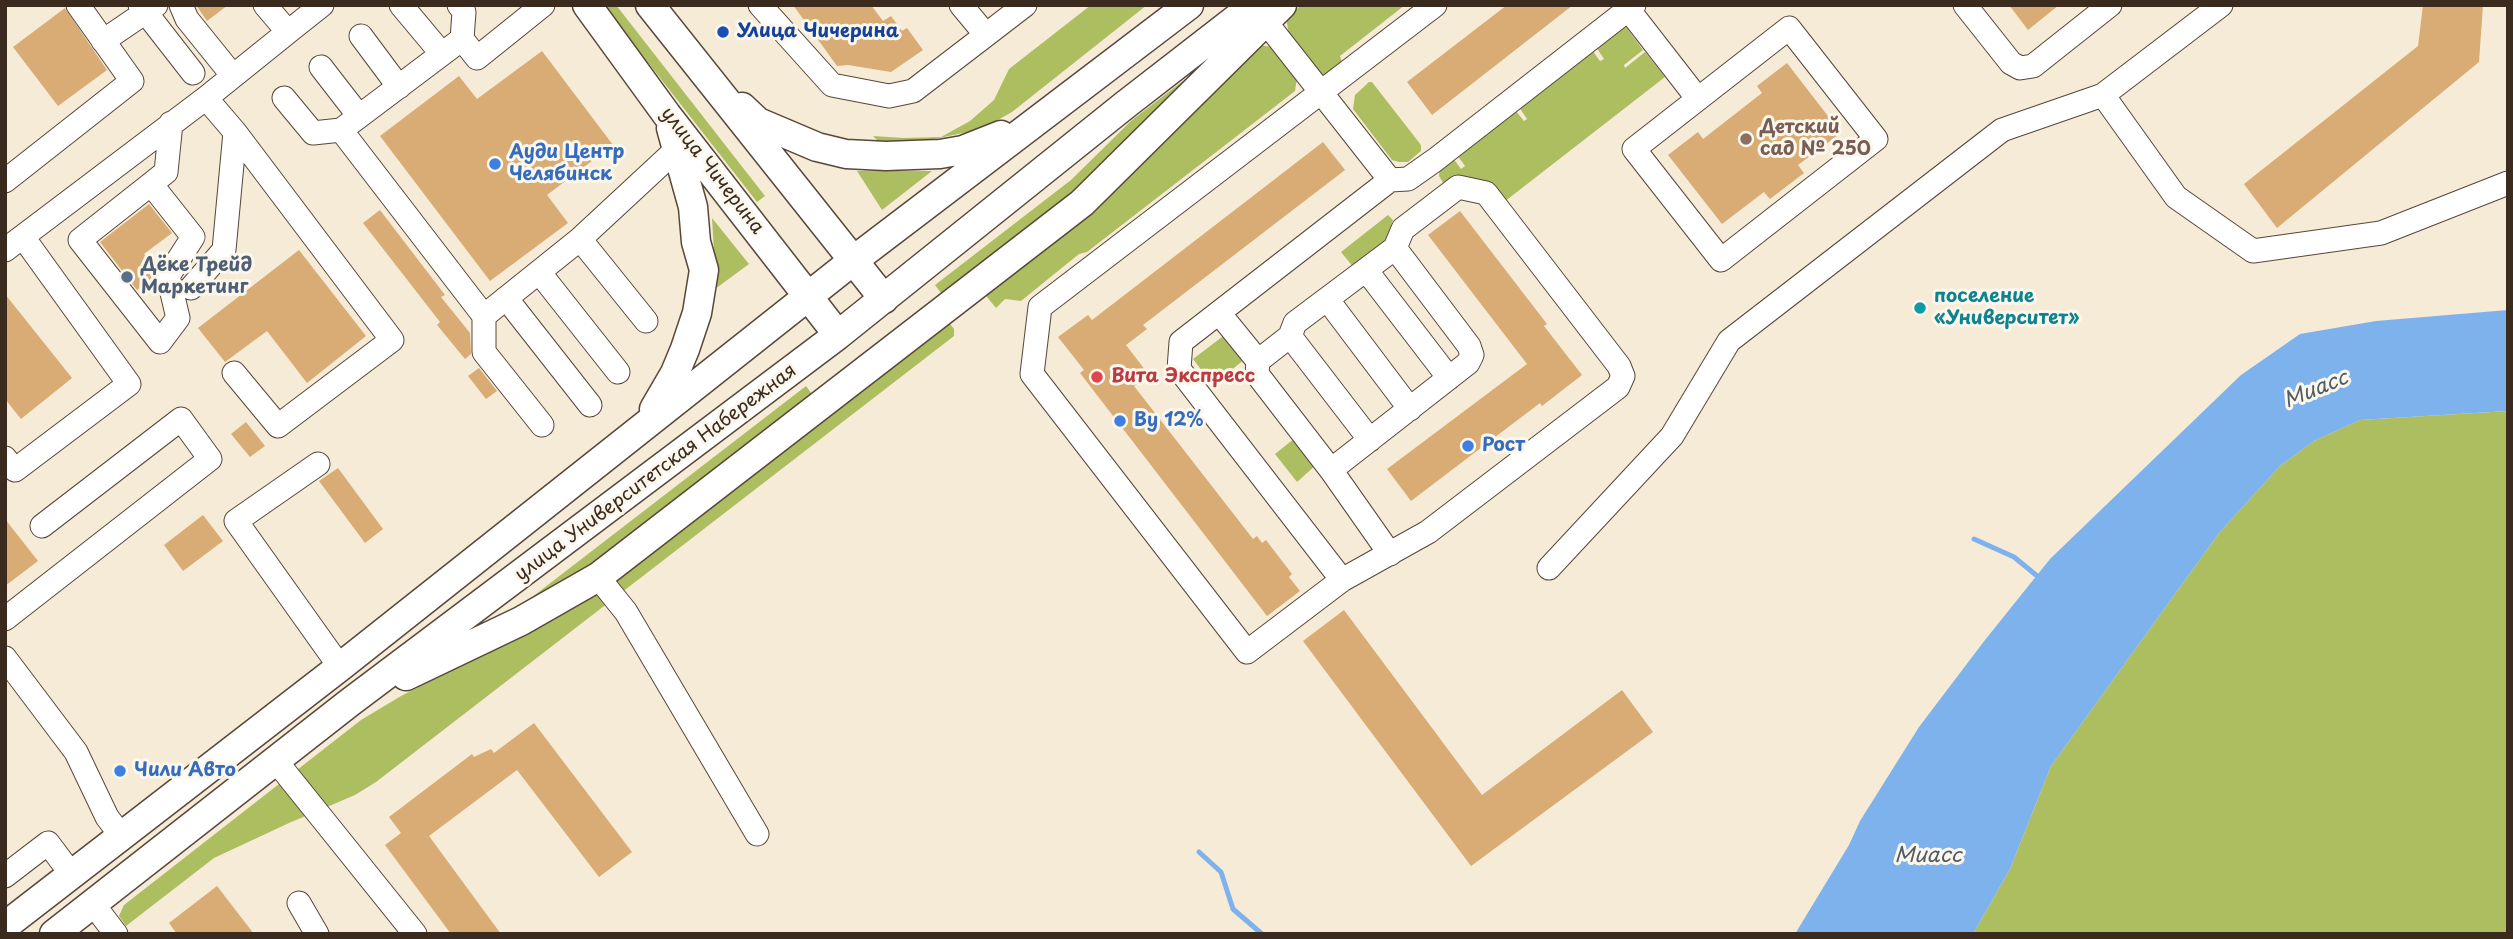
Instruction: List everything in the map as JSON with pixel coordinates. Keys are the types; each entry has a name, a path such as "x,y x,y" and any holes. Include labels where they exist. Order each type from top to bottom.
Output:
{"main road":[{"name":"улица Чичерина","path":"587,5 667,116 838,335"},
{"path":"650,5 884,299"},
{"path":"5,926 340,667 854,260 1189,5"},
{"path":"349,703 521,621 598,577 1082,203 1267,11"},
{"name":"улица Университетская Набережная","path":"54,934 349,703 838,335 1125,105 1267,11"},
{"path":"707,78 758,122 817,147 846,154 940,154 963,150 1030,124"},
{"path":"647,422 675,373 685,349 697,313 704,270 696,242 693,207 667,116"}],"lane":[{"path":"5,181 132,81 78,5"},
{"path":"181,5 187,19 233,76"},
{"path":"265,5 288,32"},
{"path":"5,458 15,471 129,384 14,243 206,98 322,5"},
{"path":"401,5 442,54"},
{"path":"459,5 464,12 462,39 477,58 543,5"},
{"path":"760,5 832,85 889,96 913,91 1025,5"},
{"path":"961,5 986,35"},
{"path":"1258,361 1290,336 1295,323 1395,248 1403,229 1458,187 1486,193 1619,366 1623,376 1618,387 1428,532 1342,580 1247,652 1032,374 1040,307 1435,5"},
{"path":"1965,5 2011,63 2020,68 2033,65 2110,5"},
{"path":"1549,568 1672,436 1729,341 2002,130 2103,95 2221,5"},
{"path":"1342,580 1179,369 1181,342 1390,180 1408,180 1631,7 1698,99"},
{"path":"103,41 147,8 192,73"},
{"path":"1267,11 1321,92 1390,180"},
{"path":"1789,28 1876,139 1721,260 1634,149 1698,99 1789,28"},
{"path":"361,36 399,87"},
{"path":"284,98 313,133 350,123 462,39"},
{"path":"321,67 350,123 484,316 484,352 542,425"},
{"path":"2103,95 2176,197 2253,251 2381,233 2508,183"},
{"path":"206,98 235,132 392,340 278,426 234,373"},
{"path":"152,184 194,237 168,276 178,318 160,342 80,240 166,172 171,123"},
{"path":"191,288 224,250 235,132"},
{"path":"484,316 580,239 677,149"},
{"path":"580,239 646,321"},
{"path":"1331,470 1468,363 1472,355 1469,346 1395,248"},
{"path":"1366,270 1449,378"},
{"path":"539,272 618,372"},
{"path":"506,298 590,405"},
{"path":"1327,299 1410,409"},
{"path":"1219,313 1258,361 1257,374 1331,470 1390,554"},
{"path":"1290,336 1370,440"},
{"path":"5,619 210,459 181,419 42,526"},
{"path":"318,464 236,521 340,667"},
{"path":"598,577 626,612 757,834"},
{"path":"5,658 76,752 107,817 122,837"},
{"path":"276,761 415,934"},
{"path":"5,876 48,843 72,874"},
{"path":"299,903 317,934"},
{"path":"93,904 116,934"}],"green space":[{"path":"603,5 616,5 765,196 757,202"},
{"path":"1091,5 1147,5 1012,112 996,121 972,131 930,140 879,142 873,136 941,137 970,121 994,100 1009,69"},
{"path":"1302,5 1405,5 1340,56 1343,65 1326,76 1320,74 1289,35 1286,17"},
{"path":"1626,27 1643,50 1624,65 1625,68 1645,52 1665,77 1504,202 1490,185 1460,175 1445,186 1439,176 1440,168 1453,158 1461,169 1465,166 1457,155 1515,110 1524,121 1527,119 1519,107 1592,50 1600,61 1604,59 1596,47 1619,29"},
{"path":"1259,45 1273,47 1297,78 1295,91 1021,301 1005,299 996,308 983,292"},
{"path":"1218,54 1078,193 944,297 935,285 1071,180 1132,120"},
{"path":"1372,82 1421,145 1421,151 1408,162 1392,160 1353,109 1355,95"},
{"path":"857,171 932,171 882,210"},
{"path":"1388,215 1393,220 1386,242 1354,268 1341,252"},
{"path":"712,218 749,264 711,292 714,252"},
{"path":"947,320 954,329 954,336 376,782 355,795 214,858 126,926 119,916 124,905 361,720 401,696 490,651"},
{"path":"1222,337 1228,337 1245,359 1213,385 1193,359"},
{"path":"806,386 814,397 590,570 514,611"},
{"path":"2508,411 2508,934 1973,934 2010,869 2051,766 2219,533 2280,466 2314,441 2360,420"},
{"path":"1295,438 1316,465 1297,482 1275,454"}],"water":[{"name":"Миасс","path":"2508,310 2508,411 2360,420 2314,441 2280,466 2219,533 2051,766 2010,869 1973,934 1795,934 1849,845 1860,821 1919,727 1985,640 2050,559 2241,375 2300,334 2376,321"}],"building":[{"path":"196,5 228,5 207,21"},
{"path":"793,5 871,5 883,21 891,16 902,31 907,28 923,50 891,72 848,65 837,66"},
{"path":"1507,5 1573,5 1432,115 1407,82"},
{"path":"2009,5 2059,5 2028,30"},
{"path":"2423,5 2483,5 2479,62 2277,228 2244,184 2418,46"},
{"path":"65,8 107,70 58,106 13,47"},
{"name":"Ауди Центр Челябинск","path":"542,51 613,145 547,195 568,223 490,281 380,136 459,76 477,99"},
{"path":"1787,63 1841,133 1798,165 1804,173 1770,199 1764,192 1722,224 1668,155 1698,132 1703,139 1762,93 1757,86"},
{"path":"1323,142 1345,170 1143,325 1147,329 1126,345 1149,375 1134,386 1253,539 1257,536 1262,543 1266,540 1292,574 1289,577 1300,591 1267,616 1080,373 1084,370 1058,337 1088,315 1092,320"},
{"path":"149,204 172,233 144,254 156,269 154,276 137,290 100,242"},
{"path":"380,210 445,295 441,297 470,333 471,354 465,359 437,325 440,322 363,223"},
{"path":"1460,211 1547,324 1544,326 1582,375 1542,406 1540,403 1411,501 1387,469 1527,364 1428,235"},
{"path":"299,250 366,336 307,383 267,331 225,362 198,328"},
{"path":"5,294 72,378 21,419 5,399"},
{"path":"479,368 497,391 486,399 468,376"},
{"path":"246,422 265,446 250,457 231,434"},
{"path":"338,468 383,529 365,543 319,481"},
{"path":"203,515 223,541 183,571 164,545"},
{"path":"5,519 38,561 5,586"},
{"path":"1344,610 1482,795 1622,690 1653,732 1471,866 1303,641"},
{"path":"534,723 632,852 599,877 517,770 429,836 501,934 451,934 385,845 401,833 389,817 472,754 474,757 491,749 494,753"},
{"path":"217,886 254,934 177,934 169,923"}],"waterway":[{"path":"1974,539 2014,557 2036,575"},
{"path":"1199,852 1221,872 1233,909 1262,934"}],"place":[{"name":"Улица Чичерина","path":"723,32"},
{"name":"Детский сад № 250","path":"1746,139"},
{"name":"Ауди Центр Челябинск","path":"495,164"},
{"name":"Дёке Трейд Маркетинг","path":"127,277"},
{"name":"поселение «Университет»","path":"1920,308"},
{"name":"Вита Экспресс","path":"1097,377"},
{"name":"Ву 12%","path":"1120,421"},
{"name":"Рост","path":"1468,446"},
{"name":"Чили Авто","path":"120,771"}]}
